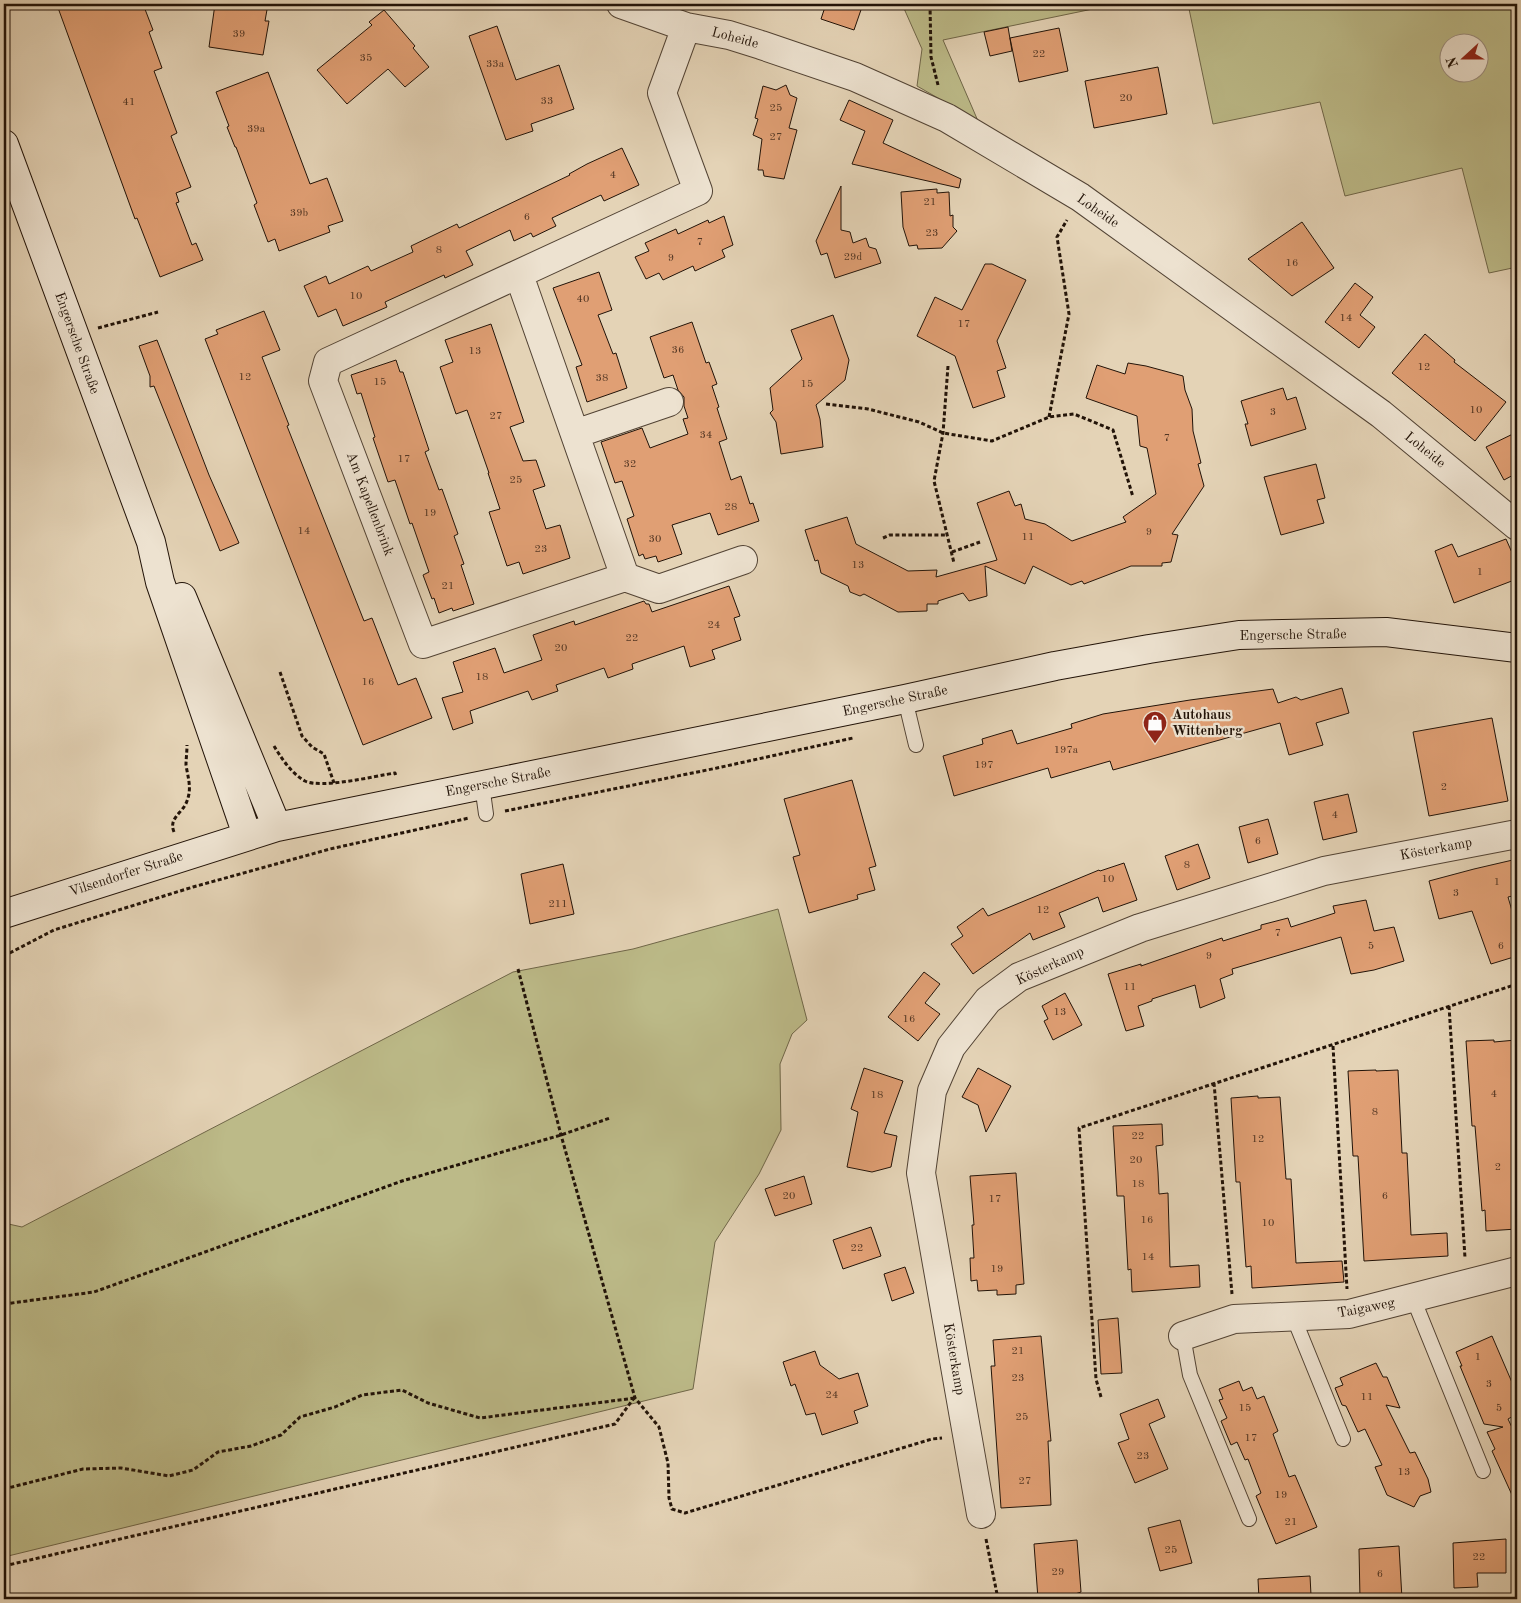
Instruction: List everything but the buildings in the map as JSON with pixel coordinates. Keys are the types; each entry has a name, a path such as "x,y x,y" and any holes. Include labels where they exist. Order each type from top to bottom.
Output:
{"street":[{"name":"Loheide","path":"621,4 686,27 737,38 846,74 948,118 1080,198 1381,414 1517,526"},
{"name":"Am Kapellenbrink","path":"625,577 424,644 323,381 328,362 698,191 662,93 686,27"},
{"name":"Engersche Straße","path":"4,144 151,542 160,582 247,835 401,801 905,699 1055,666 1239,635 1386,632 1517,648"},
{"path":"519,275 625,577 659,589 743,560"},
{"path":"575,434 669,402"},
{"name":"Engersche Straße","path":"151,542 173,576 278,827"},
{"name":"Kösterkamp","path":"981,1514 921,1173 932,1091 951,1047 988,1000 1019,978 1150,925 1324,871 1517,834"},
{"name":"Vilsendorfer Straße","path":"4,914 247,835"},
{"name":"Taigaweg","path":"1183,1336 1234,1319 1349,1314 1517,1271"}],"lane":[{"path":"905,699 916,745"},
{"path":"482,785 486,814"},
{"path":"1413,1298 1483,1471"},
{"path":"1293,1316 1343,1439"},
{"path":"1183,1336 1190,1375 1249,1519"}],"path":[{"path":"930,4 931,57 948,118"},
{"path":"1049,417 1069,314 1057,237 1080,198"},
{"path":"74,334 158,312"},
{"path":"948,366 943,433 934,481 954,563"},
{"path":"826,404 868,409 919,422 943,433 992,441 1049,417 1074,414 1113,430 1134,497"},
{"path":"883,538 890,535 947,535"},
{"path":"952,552 980,542"},
{"path":"280,672 302,736 312,747 324,754 334,783"},
{"path":"4,956 54,930 193,887 330,849 486,814 717,768 858,737"},
{"path":"270,738 287,766 306,781 334,783 395,773 401,801"},
{"path":"187,740 186,765 190,790 187,804 174,818 172,827 193,887"},
{"path":"518,969 561,1135 635,1398 659,1427 668,1463 669,1498 672,1509 685,1513 932,1439 967,1436"},
{"path":"1101,1397 1096,1379 1078,1128 1517,984"},
{"path":"1449,1006 1467,1284"},
{"path":"1332,1046 1349,1314"},
{"path":"1214,1083 1234,1319"},
{"path":"4,1304 94,1292 402,1181 561,1135 610,1118"},
{"path":"4,1489 83,1469 121,1468 169,1476 193,1470 218,1452 251,1446 281,1435 300,1417 335,1407 362,1395 402,1390 428,1403 480,1418 635,1398"},
{"path":"4,1566 615,1424 635,1398"},
{"path":"981,1514 998,1599"}],"shaded area":[{"path":"902,4 1117,4 943,40 978,121 917,86 922,49"},
{"path":"1188,4 1517,4 1517,267 1489,273 1462,168 1345,196 1320,102 1213,124"},
{"path":"778,909 807,1020 792,1034 780,1064 781,1130 759,1174 715,1242 693,1389 4,1557 4,1223 22,1227 513,972 633,949"}],"place":[{"name":"Autohaus Wittenberg","path":"1155,744"}]}
